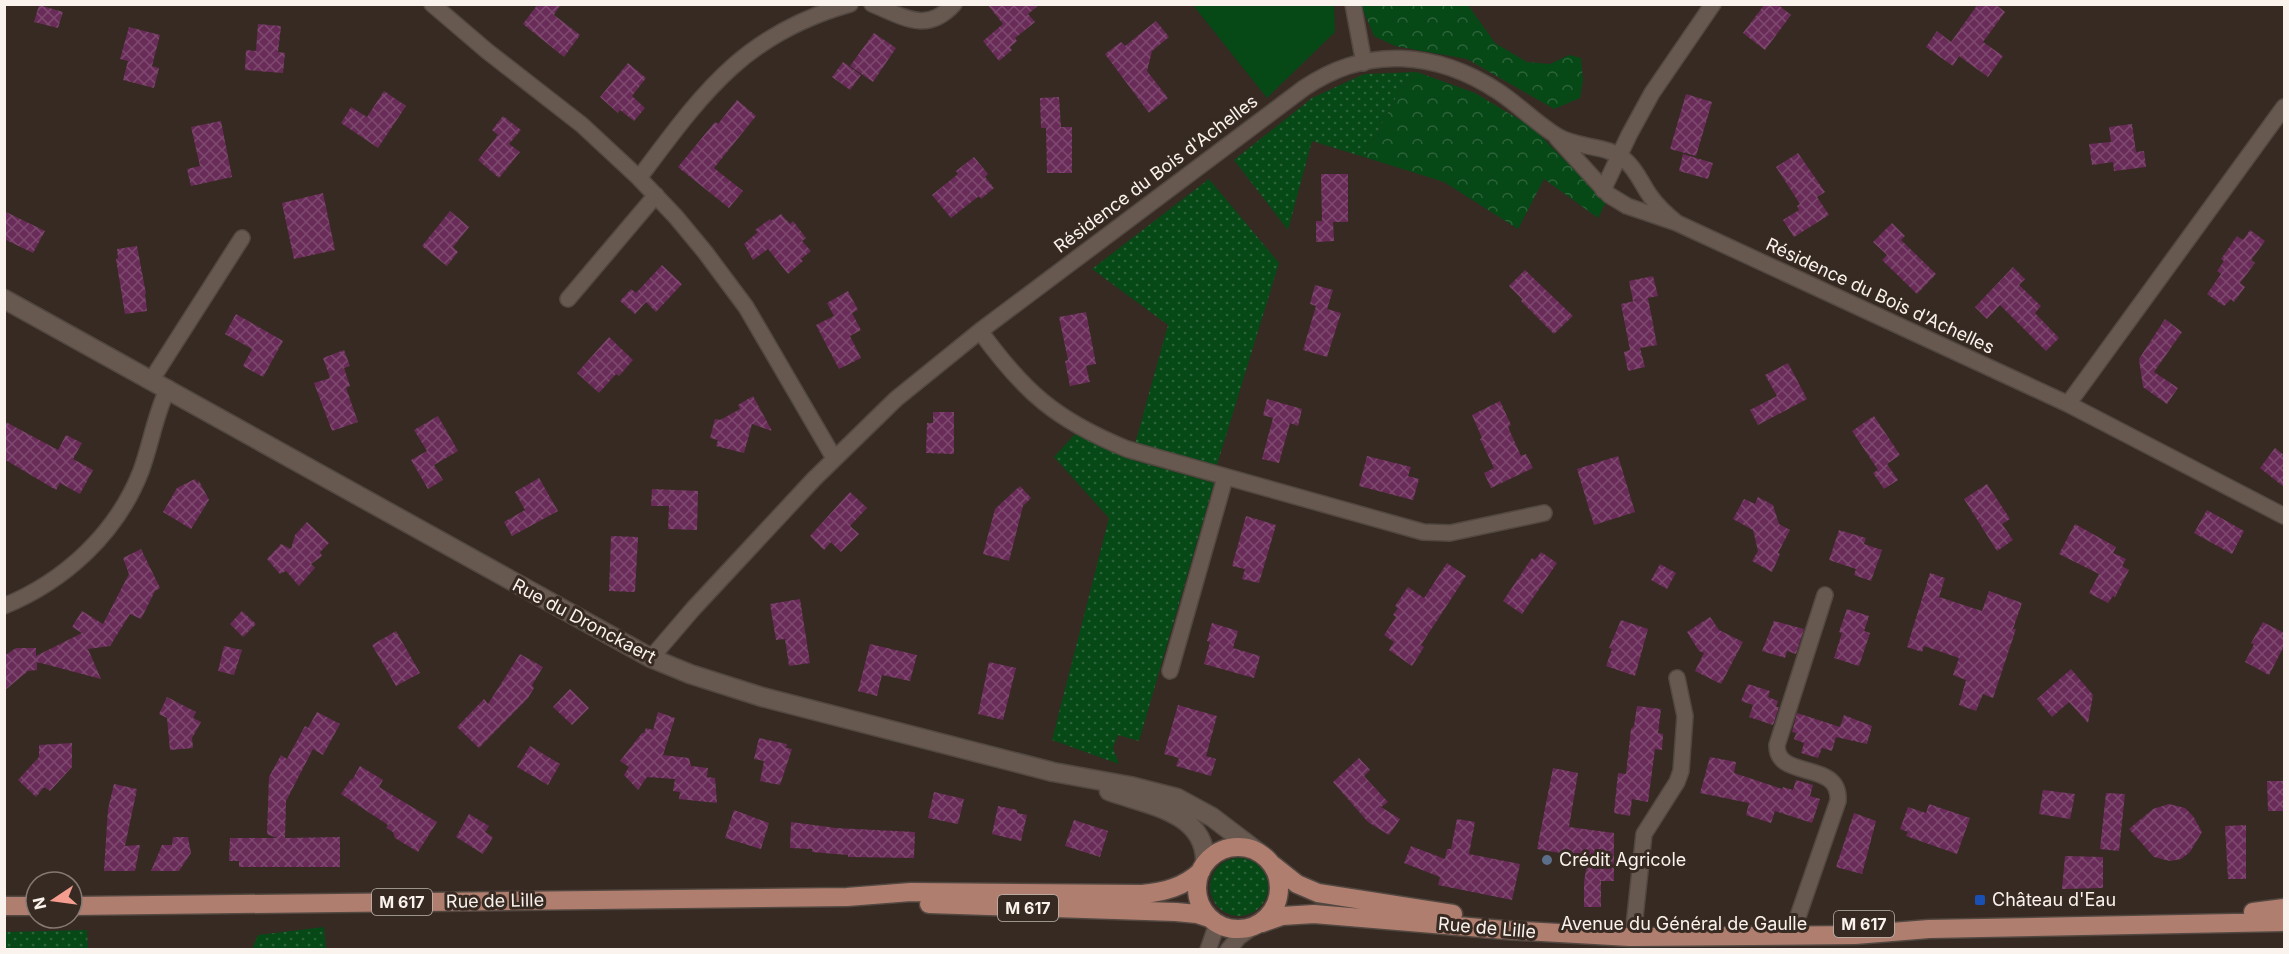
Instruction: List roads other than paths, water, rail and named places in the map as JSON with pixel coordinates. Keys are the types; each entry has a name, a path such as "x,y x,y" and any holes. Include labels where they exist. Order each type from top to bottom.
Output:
{"main road":[{"name":"Rue du Dronckaert","path":"4,299 651,658 727,687 1053,772 1130,786 1177,798 1212,817 1258,852"},
{"name":"Rue du Dronckaert","path":"1053,772 1179,817 1200,835 1204,845 1203,867"},
{"path":"1244,847 1258,852 1273,865 1279,879 1278,898 1272,912 1257,925 1235,930 1213,921 1198,898 1197,884 1203,867 1216,853 1229,848 1244,847"},
{"name":"Rue de Lille","path":"1273,865 1297,884 1318,893 1443,913"},
{"name":"Rue de Lille","path":"84,906 847,897 911,892 1142,894 1176,887 1190,880 1203,867"},
{"name":"Rue de Lille","path":"847,897 939,904 1184,912 1213,921"},
{"path":"4,906 24,906"},
{"name":"Avenue du Général de Gaulle","path":"1443,913 1527,922 1634,926 1864,924 1960,917 2258,912 2284,908"},
{"name":"Rue de Lille","path":"1257,925 1282,916 1314,914 1614,937 1855,935 1929,930 2284,922"}],"street":[{"path":"432,4 487,51 582,125 639,178 692,234 746,307 834,458"},
{"path":"639,178 696,103 728,68 790,26 850,4"},
{"path":"873,4 920,22 940,17 954,4"},
{"path":"1353,4 1364,63"},
{"path":"1603,190 1652,93 1713,4"},
{"name":"Résidence du Bois d'Achelles","path":"651,658 693,609 834,458 896,399 980,331 1304,88 1324,76 1377,60 1410,58 1458,69 1501,93 1553,134 1603,190 1621,203 1677,223 2068,404 2284,516"},
{"path":"2068,404 2284,107"},
{"name":"Résidence du Bois d'Achelles","path":"1553,134 1570,142 1620,156 1631,165 1652,199 1677,223"},
{"path":"568,298 656,195"},
{"path":"4,606 38,590 65,571 91,549 112,524 128,499 141,471 159,409 160,384 242,238"},
{"path":"980,331 1016,378 1051,409 1080,428 1126,449 1423,532 1450,533 1544,513"},
{"path":"1170,671 1225,478"},
{"path":"1795,925 1839,794 1837,787 1828,777 1783,762 1777,752 1777,745 1825,595"},
{"path":"1634,926 1644,834 1677,782 1681,771 1684,716 1677,678"},
{"path":"1208,950 1213,921"},
{"path":"1228,950 1239,937 1257,925"}],"place":[{"name":"Crédit Agricole","path":"1547,860"},
{"name":"Château d'Eau","path":"1980,900"}]}
